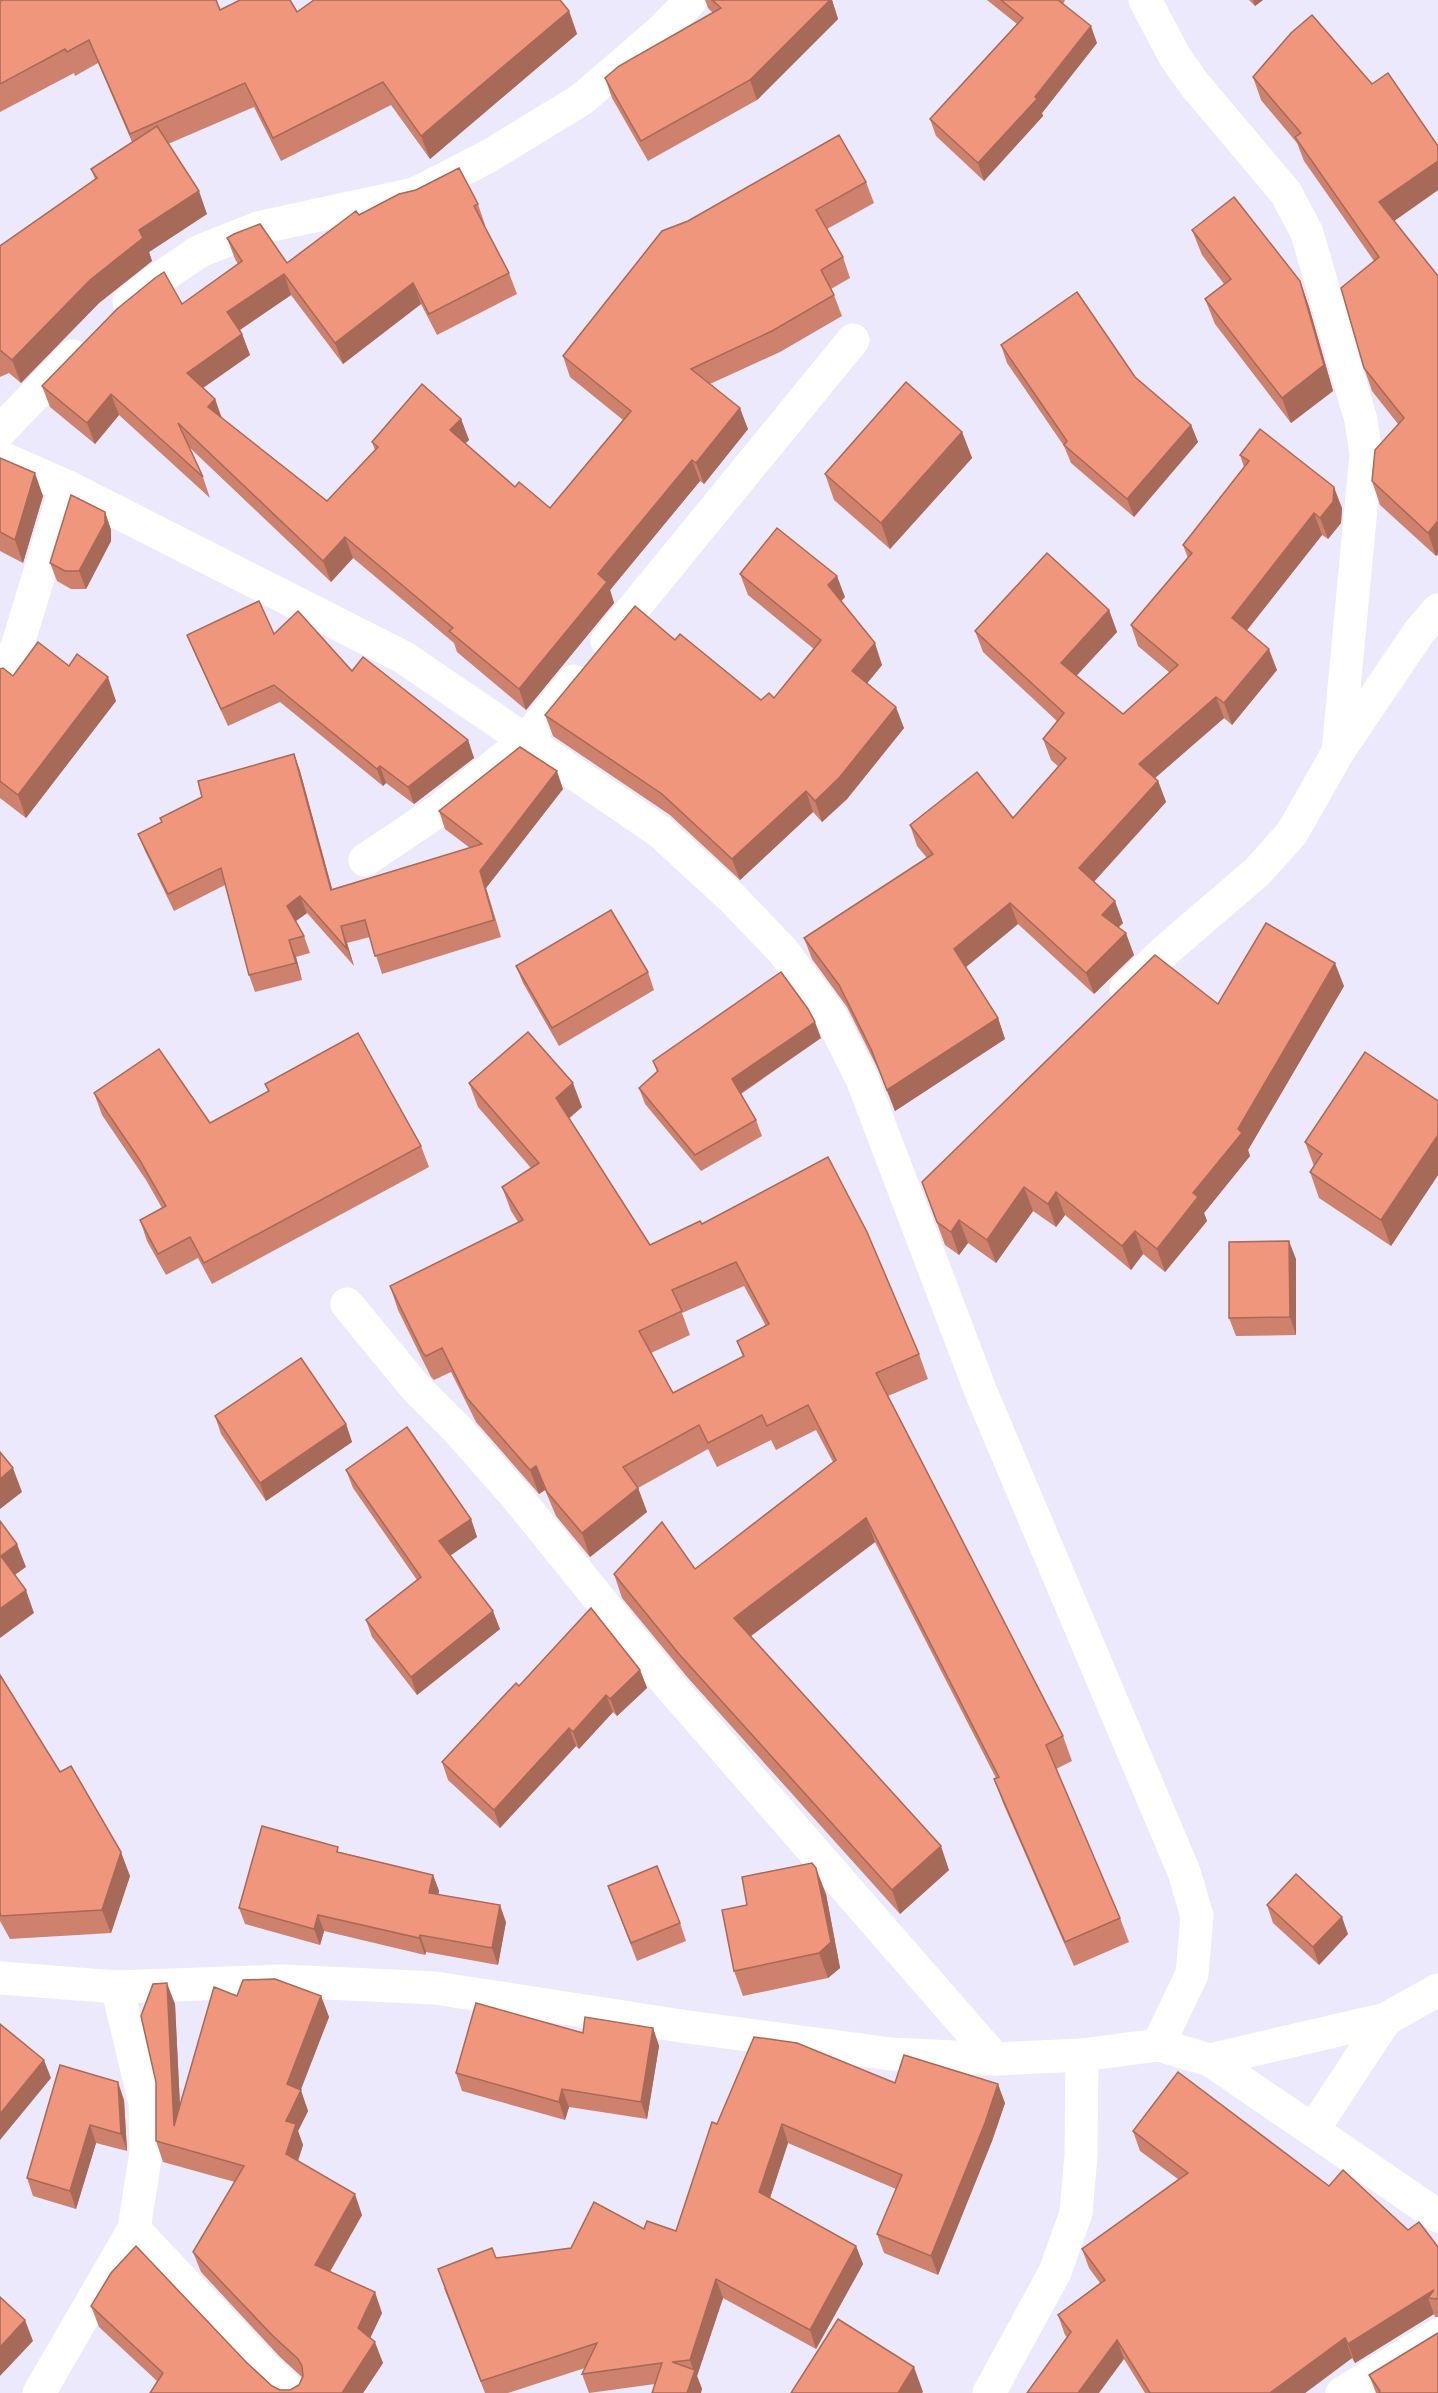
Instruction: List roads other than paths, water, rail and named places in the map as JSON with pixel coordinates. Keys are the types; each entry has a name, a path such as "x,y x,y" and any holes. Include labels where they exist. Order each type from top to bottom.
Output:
{"street":[{"path":"0,431 100,328 151,284 200,251 258,228 415,194 489,156 582,99 661,31 690,0"},
{"path":"1145,0 1175,57 1195,85 1286,193 1307,232 1361,420 1366,455 1338,752"},
{"path":"365,860 438,811 526,740 853,340"},
{"path":"0,457 66,486 403,657 659,831 731,897 783,951 830,1015 862,1079 981,1392 1184,1872 1197,1916 1192,1974 1158,2045"},
{"path":"0,677 17,647 66,486"},
{"path":"1101,1014 1165,951 1257,872 1292,833 1338,752 1419,632 1438,610"},
{"path":"907,1202 933,1178"},
{"path":"347,1304 416,1388 457,1429 516,1496 668,1684 994,2059"},
{"path":"0,1978 117,1987 283,1981 435,1988 688,2027 880,2052 994,2059 1082,2055 1158,2045 1210,2060 1438,2216"},
{"path":"39,2393 134,2229 146,2152 145,2103 117,1987"},
{"path":"1210,2060 1386,2019 1438,1990"},
{"path":"1313,2130 1386,2019"},
{"path":"989,2393 1055,2272 1076,2213 1081,2155 1082,2055"},
{"path":"134,2229 267,2370 292,2393"},
{"path":"1342,2393 1438,2335"}]}
